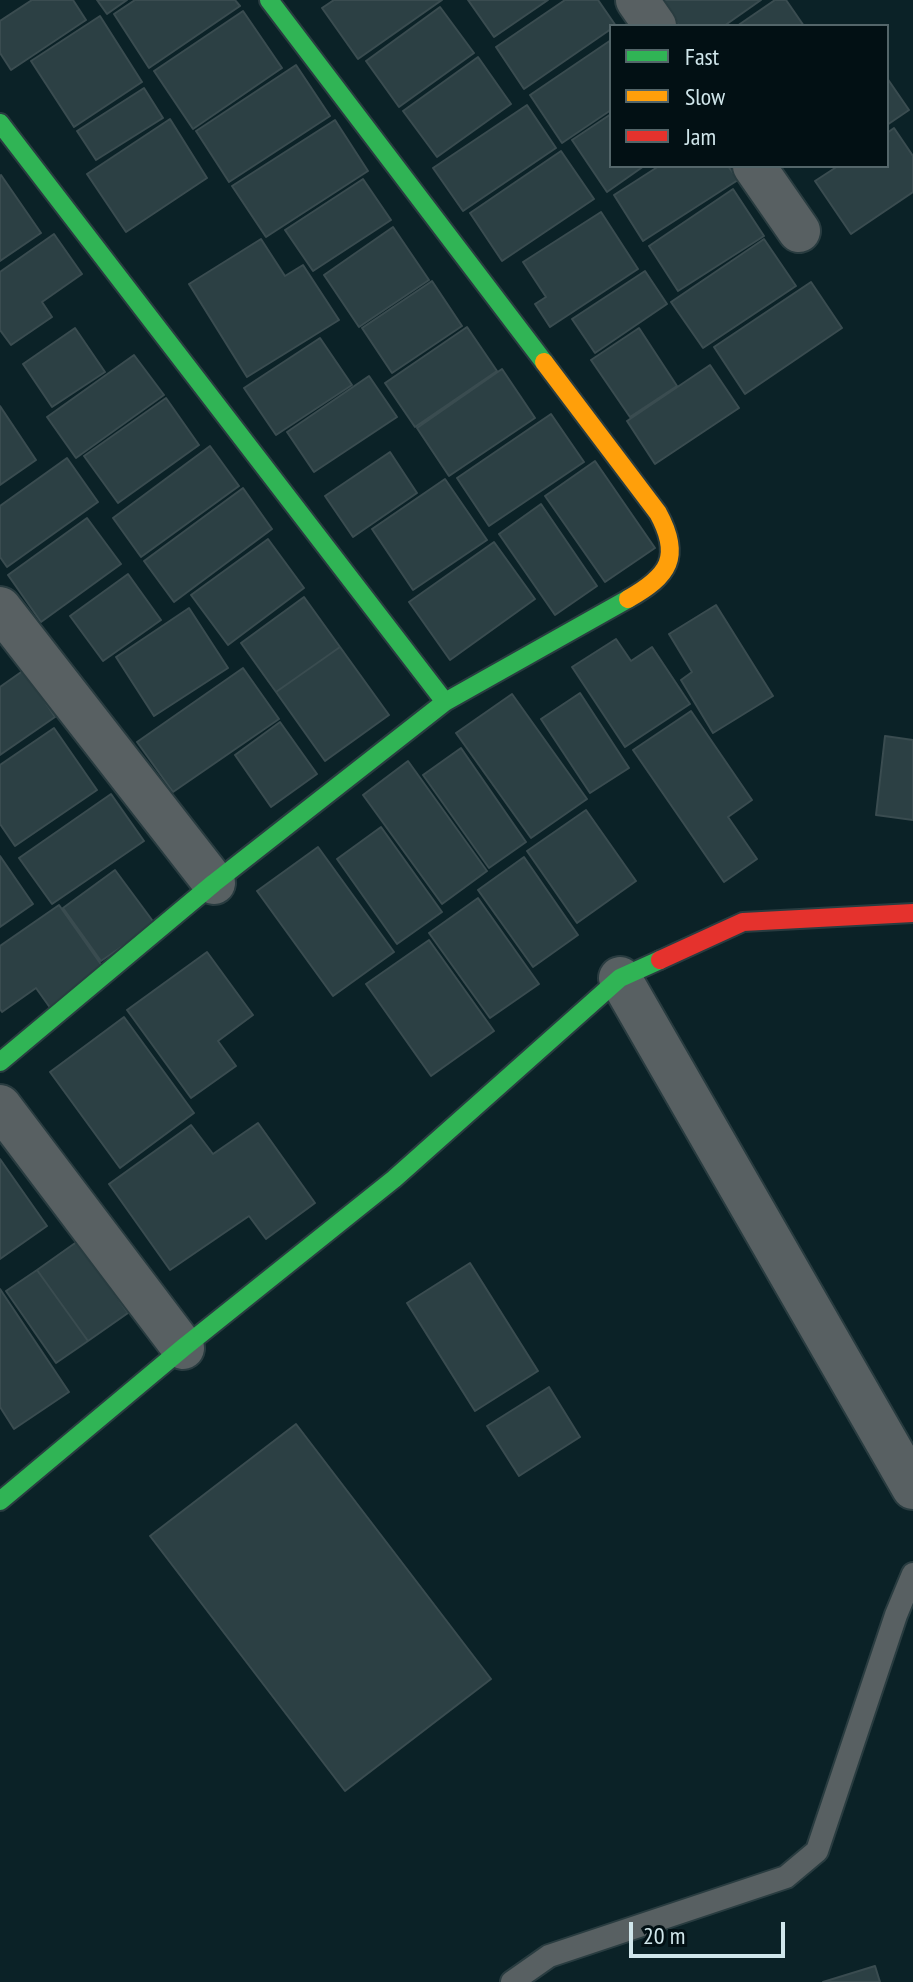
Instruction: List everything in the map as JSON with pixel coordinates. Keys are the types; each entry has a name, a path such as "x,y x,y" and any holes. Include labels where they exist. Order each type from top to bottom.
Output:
{"street":[{"path":"0,1062 214,883 445,702 660,580 672,559 671,535 658,513 269,0"},
{"path":"637,0 654,24"},
{"path":"0,123 445,702"},
{"path":"755,168 799,231"},
{"path":"0,608 214,883"},
{"path":"0,1501 183,1348 394,1179 620,978 743,922 913,913"},
{"path":"620,978 913,1488"},
{"path":"0,1106 183,1348"}],"lane":[{"path":"512,1982 549,1956 786,1877 817,1851 896,1615 913,1574"}],"building":[{"path":"32,0 73,0 86,20 11,70 0,53 0,21"},
{"path":"97,0 127,0 107,14"},
{"path":"135,0 235,0 240,6 149,68 114,14"},
{"path":"334,0 442,0 358,59 322,8"},
{"path":"468,0 548,0 494,37"},
{"path":"565,0 598,0 615,24 609,24 609,30 524,89 496,47"},
{"path":"661,0 761,0 727,24 678,24"},
{"path":"775,0 786,0 803,24 740,24"},
{"path":"440,7 474,53 399,107 366,61"},
{"path":"243,11 282,68 193,129 154,71"},
{"path":"100,16 142,82 74,127 31,61"},
{"path":"609,41 609,111 562,143 530,95"},
{"path":"478,57 511,104 437,157 403,111"},
{"path":"296,65 330,116 229,182 196,131"},
{"path":"889,81 909,110 889,124"},
{"path":"144,88 163,118 96,160 77,131"},
{"path":"527,105 556,148 463,211 433,168"},
{"path":"609,115 609,168 641,168 607,192 572,140"},
{"path":"170,119 207,178 126,232 87,174"},
{"path":"335,120 368,171 266,237 232,186"},
{"path":"894,128 913,156 913,192 851,234 815,181 835,168 889,168 889,132"},
{"path":"561,151 594,199 502,261 470,213"},
{"path":"656,168 729,168 738,180 643,241 614,195"},
{"path":"0,176 41,233 0,261"},
{"path":"363,179 391,220 313,271 285,230"},
{"path":"733,189 764,236 678,291 649,246"},
{"path":"601,212 638,269 550,327 535,304 546,297 523,262"},
{"path":"393,227 429,280 359,327 324,275"},
{"path":"54,234 82,274 42,302 52,317 11,345 0,330 0,272"},
{"path":"261,239 285,276 303,265 339,320 247,377 189,284"},
{"path":"764,239 796,286 703,348 671,302"},
{"path":"645,271 667,304 595,353 572,319"},
{"path":"432,281 462,326 392,373 362,328"},
{"path":"811,282 842,328 745,394 714,347"},
{"path":"467,327 497,371 415,427 385,383"},
{"path":"75,328 105,372 52,407 23,364"},
{"path":"639,328 677,386 630,417 591,360"},
{"path":"320,338 352,385 276,435 244,388"},
{"path":"134,355 164,395 76,458 47,417"},
{"path":"710,365 739,408 655,464 627,421"},
{"path":"502,369 535,418 449,476 417,428"},
{"path":"369,376 397,417 314,472 287,432"},
{"path":"166,398 199,445 118,503 84,456"},
{"path":"0,406 36,460 0,485"},
{"path":"551,414 584,462 489,526 457,478"},
{"path":"210,446 239,486 141,557 113,518"},
{"path":"390,452 417,493 353,537 325,496"},
{"path":"67,458 98,502 7,567 0,557 0,506"},
{"path":"595,461 655,548 605,582 545,496"},
{"path":"445,479 487,540 413,590 372,529"},
{"path":"243,488 272,529 174,602 144,561"},
{"path":"541,504 597,586 555,615 499,534"},
{"path":"87,518 121,564 41,622 8,575"},
{"path":"268,539 304,588 228,645 191,595"},
{"path":"494,542 535,599 450,660 409,602"},
{"path":"128,574 161,620 103,661 70,616"},
{"path":"304,597 340,647 276,692 241,643"},
{"path":"716,605 773,696 713,733 681,680 692,672 669,634"},
{"path":"189,608 228,668 154,716 116,657"},
{"path":"616,639 631,661 652,647 690,704 625,747 572,667"},
{"path":"340,647 389,715 325,761 276,692"},
{"path":"243,668 279,719 173,792 137,742"},
{"path":"24,670 55,717 0,755 0,687"},
{"path":"580,693 629,768 590,793 541,719"},
{"path":"512,694 587,799 531,838 456,733"},
{"path":"691,711 752,800 728,817 757,859 724,882 633,750"},
{"path":"280,722 317,774 271,807 235,755"},
{"path":"54,728 97,790 15,846 0,824 0,765"},
{"path":"885,736 913,740 913,820 876,815"},
{"path":"461,748 526,842 489,868 423,775"},
{"path":"408,761 487,871 442,904 363,795"},
{"path":"111,794 144,841 52,904 19,858"},
{"path":"586,810 636,881 577,923 527,851"},
{"path":"381,827 442,912 397,944 337,859"},
{"path":"318,847 394,952 333,996 257,891"},
{"path":"0,856 33,904 0,927"},
{"path":"524,857 578,935 533,967 478,890"},
{"path":"115,870 155,924 101,961 63,908"},
{"path":"478,898 539,984 490,1018 429,933"},
{"path":"59,905 105,970 51,1009 36,988 2,1012 0,946"},
{"path":"429,940 494,1031 431,1076 366,984"},
{"path":"207,952 253,1015 218,1041 236,1066 191,1098 127,1010"},
{"path":"124,1017 194,1113 120,1168 50,1072"},
{"path":"258,1123 315,1203 266,1239 249,1216 170,1270 109,1184 191,1125 213,1154"},
{"path":"0,1159 47,1226 0,1259"},
{"path":"78,1241 128,1313 88,1341 37,1270"},
{"path":"470,1263 538,1371 475,1411 407,1303"},
{"path":"37,1270 88,1341 56,1363 6,1291"},
{"path":"0,1289 69,1392 14,1429 0,1407"},
{"path":"549,1387 580,1437 519,1476 487,1426"},
{"path":"296,1424 491,1679 345,1791 150,1536"},
{"path":"875,1966 880,1982 823,1982"}],"traffic: fast":[{"path":"269,0 544,362"},
{"path":"0,123 445,702"},
{"path":"0,1062 214,883 445,702 628,599"},
{"path":"0,1501 183,1348 394,1179 620,978 660,960"}],"traffic: slow":[{"path":"544,362 658,513 665,528 670,553 667,564 653,582 628,599"}],"traffic: jam":[{"path":"660,960 743,922 913,913"}]}
